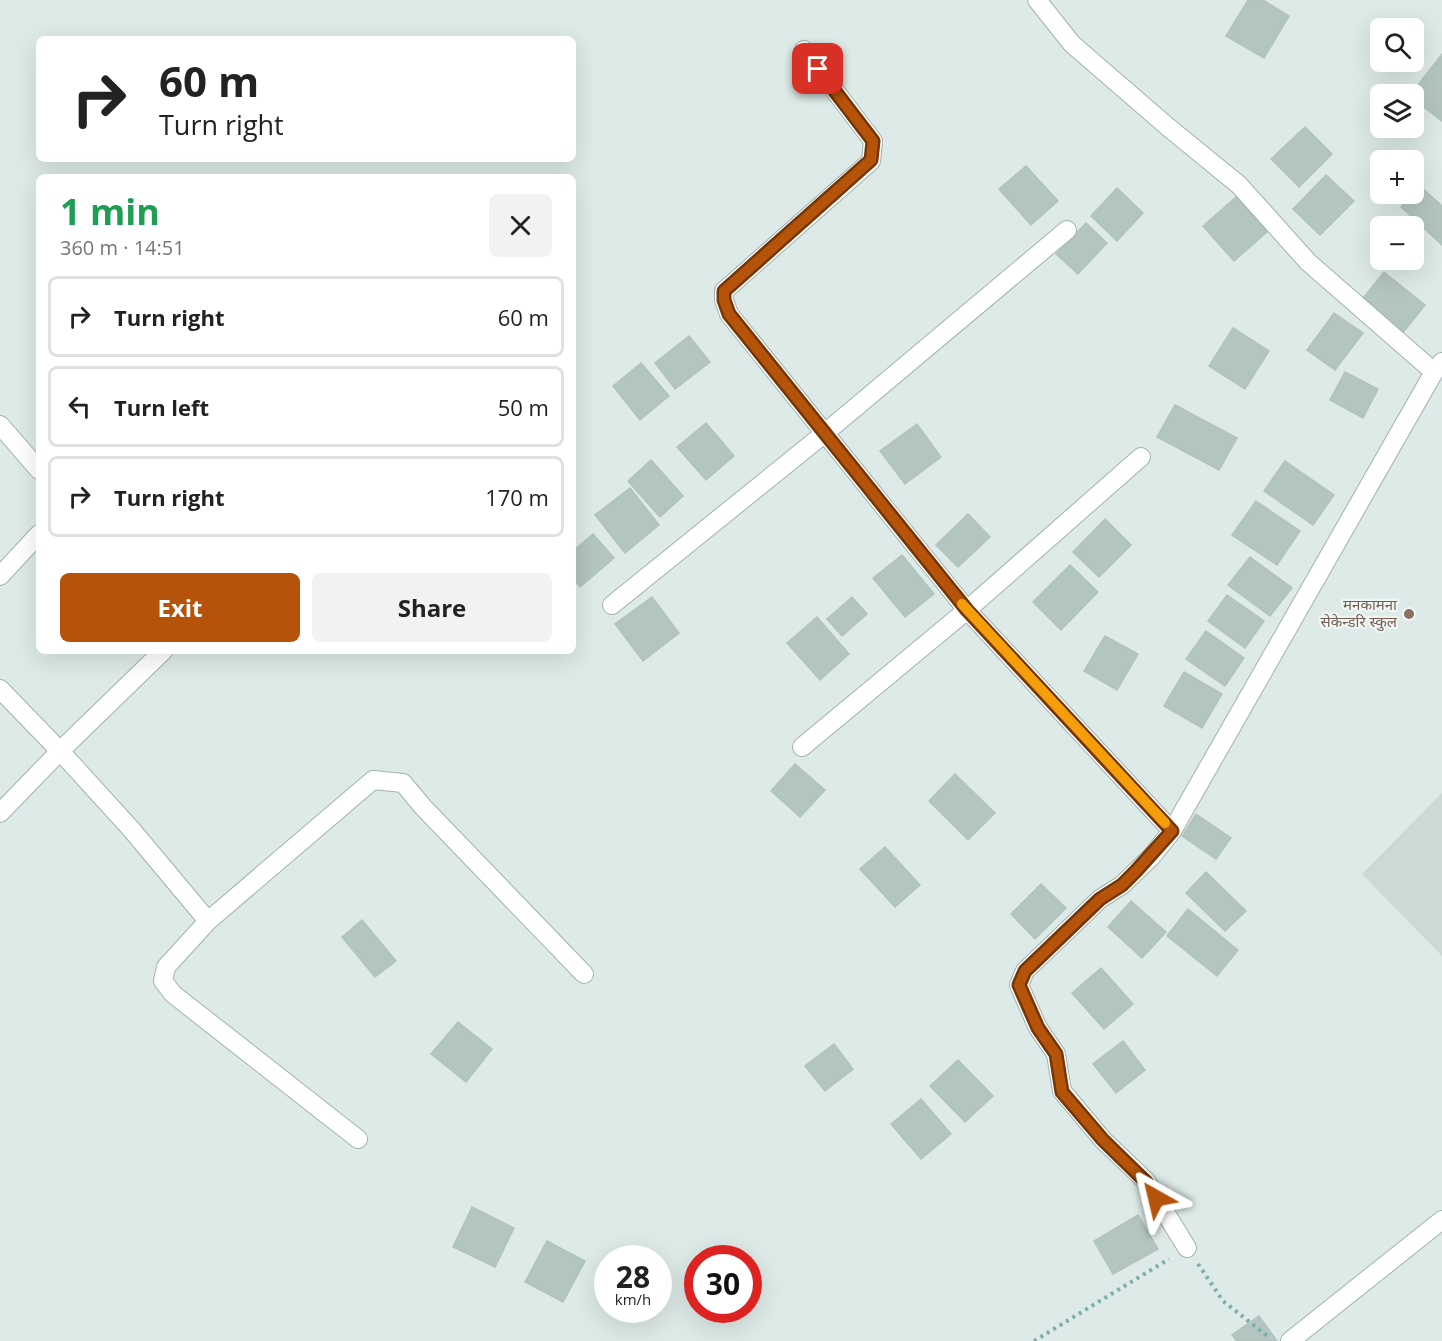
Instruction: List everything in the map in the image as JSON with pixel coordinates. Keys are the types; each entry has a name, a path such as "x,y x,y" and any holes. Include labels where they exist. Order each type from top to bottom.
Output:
{"street":[{"path":"1037,0 1072,44 1239,185 1308,262 1438,367 1172,831 1151,857 1129,878 1100,899 1025,971 1019,985 1038,1028 1056,1054 1062,1092 1103,1140 1146,1182 1187,1248"},
{"path":"804,50 873,141 871,160 724,291 724,300 729,314 967,610 1172,831"},
{"path":"612,605 825,433 1067,230"},
{"path":"0,425 36,467"},
{"path":"802,747 967,610 1141,457"},
{"path":"0,576 36,537"},
{"path":"0,813 60,751 161,654"},
{"path":"0,689 131,829 208,921"},
{"path":"358,1139 174,994 163,981 166,967 208,921 373,780 403,783 423,807 584,974"},
{"path":"1290,1341 1442,1220"}],"path":[{"path":"1034,1341 1187,1248 1223,1301 1274,1341"}],"shaded area":[{"path":"1442,793 1442,956 1362,874"}],"building":[{"path":"1248,0 1263,0 1289,16 1264,58 1226,36"},
{"path":"1442,54 1442,121 1424,107 1424,84 1419,84"},
{"path":"1305,127 1332,154 1299,187 1271,159"},
{"path":"1026,166 1058,201 1031,225 999,189"},
{"path":"1326,175 1354,201 1320,235 1293,209"},
{"path":"1117,188 1143,213 1117,241 1091,216"},
{"path":"1424,190 1442,206 1442,245 1424,228 1424,216 1411,216 1401,207 1404,204 1424,204"},
{"path":"1236,197 1267,232 1234,261 1203,226"},
{"path":"1086,223 1107,243 1078,274 1056,254"},
{"path":"1384,272 1425,305 1401,335 1360,302"},
{"path":"1334,313 1363,333 1335,370 1307,350"},
{"path":"1233,328 1269,351 1245,389 1209,366"},
{"path":"689,336 710,362 675,389 655,363"},
{"path":"641,363 669,396 640,420 613,386"},
{"path":"1345,372 1378,389 1363,418 1330,400"},
{"path":"1175,405 1237,438 1219,470 1157,437"},
{"path":"706,423 734,456 706,480 677,447"},
{"path":"917,424 941,457 905,484 880,451"},
{"path":"651,460 683,496 660,517 628,481"},
{"path":"1285,461 1334,495 1313,525 1264,491"},
{"path":"630,488 659,525 625,553 595,515"},
{"path":"1256,501 1300,531 1277,565 1232,535"},
{"path":"968,514 990,537 958,567 936,545"},
{"path":"1105,519 1131,545 1099,577 1073,552"},
{"path":"593,534 614,558 580,587 576,582 576,548"},
{"path":"902,555 934,594 905,617 873,578"},
{"path":"1250,557 1292,588 1270,616 1228,585"},
{"path":"1070,565 1098,592 1061,630 1033,602"},
{"path":"1227,595 1264,621 1245,648 1208,621"},
{"path":"652,597 679,633 643,661 615,624"},
{"path":"852,597 867,614 842,636 827,619"},
{"path":"817,617 849,654 820,680 787,643"},
{"path":"1206,631 1244,658 1225,686 1186,659"},
{"path":"1105,636 1138,654 1117,690 1084,671"},
{"path":"1184,672 1222,694 1202,728 1164,706"},
{"path":"795,764 825,790 800,817 771,791"},
{"path":"955,774 995,813 968,840 929,801"},
{"path":"1196,814 1231,838 1216,859 1182,836"},
{"path":"885,847 920,885 895,907 860,869"},
{"path":"1206,872 1246,911 1225,931 1186,893"},
{"path":"1041,884 1066,908 1035,939 1011,914"},
{"path":"1131,901 1166,932 1142,958 1108,927"},
{"path":"1188,909 1238,950 1217,976 1167,936"},
{"path":"362,920 396,961 375,977 342,937"},
{"path":"1101,968 1133,1004 1104,1029 1072,993"},
{"path":"458,1022 492,1049 466,1082 431,1054"},
{"path":"1123,1041 1145,1070 1116,1093 1093,1064"},
{"path":"834,1044 853,1069 825,1091 805,1066"},
{"path":"958,1060 993,1096 965,1122 930,1086"},
{"path":"921,1099 951,1134 921,1159 891,1124"},
{"path":"472,1207 514,1228 495,1267 453,1247"},
{"path":"1138,1215 1158,1249 1113,1274 1094,1241"},
{"path":"547,1241 585,1261 563,1302 525,1282"},
{"path":"1259,1316 1277,1341 1237,1341 1232,1335"}],"slow traffic":[{"path":"962,604 1165,823"}],"place":[{"name":"मनकामना सेकेन्डरि स्कुल","path":"1409,614"}],"route":[{"path":"818,69 873,141 871,160 724,291 724,300 729,314 967,610 1172,831 1151,857 1122,885 1100,899 1025,971 1019,985 1038,1028 1056,1054 1062,1092 1103,1140 1146,1182 1156,1198"}]}
